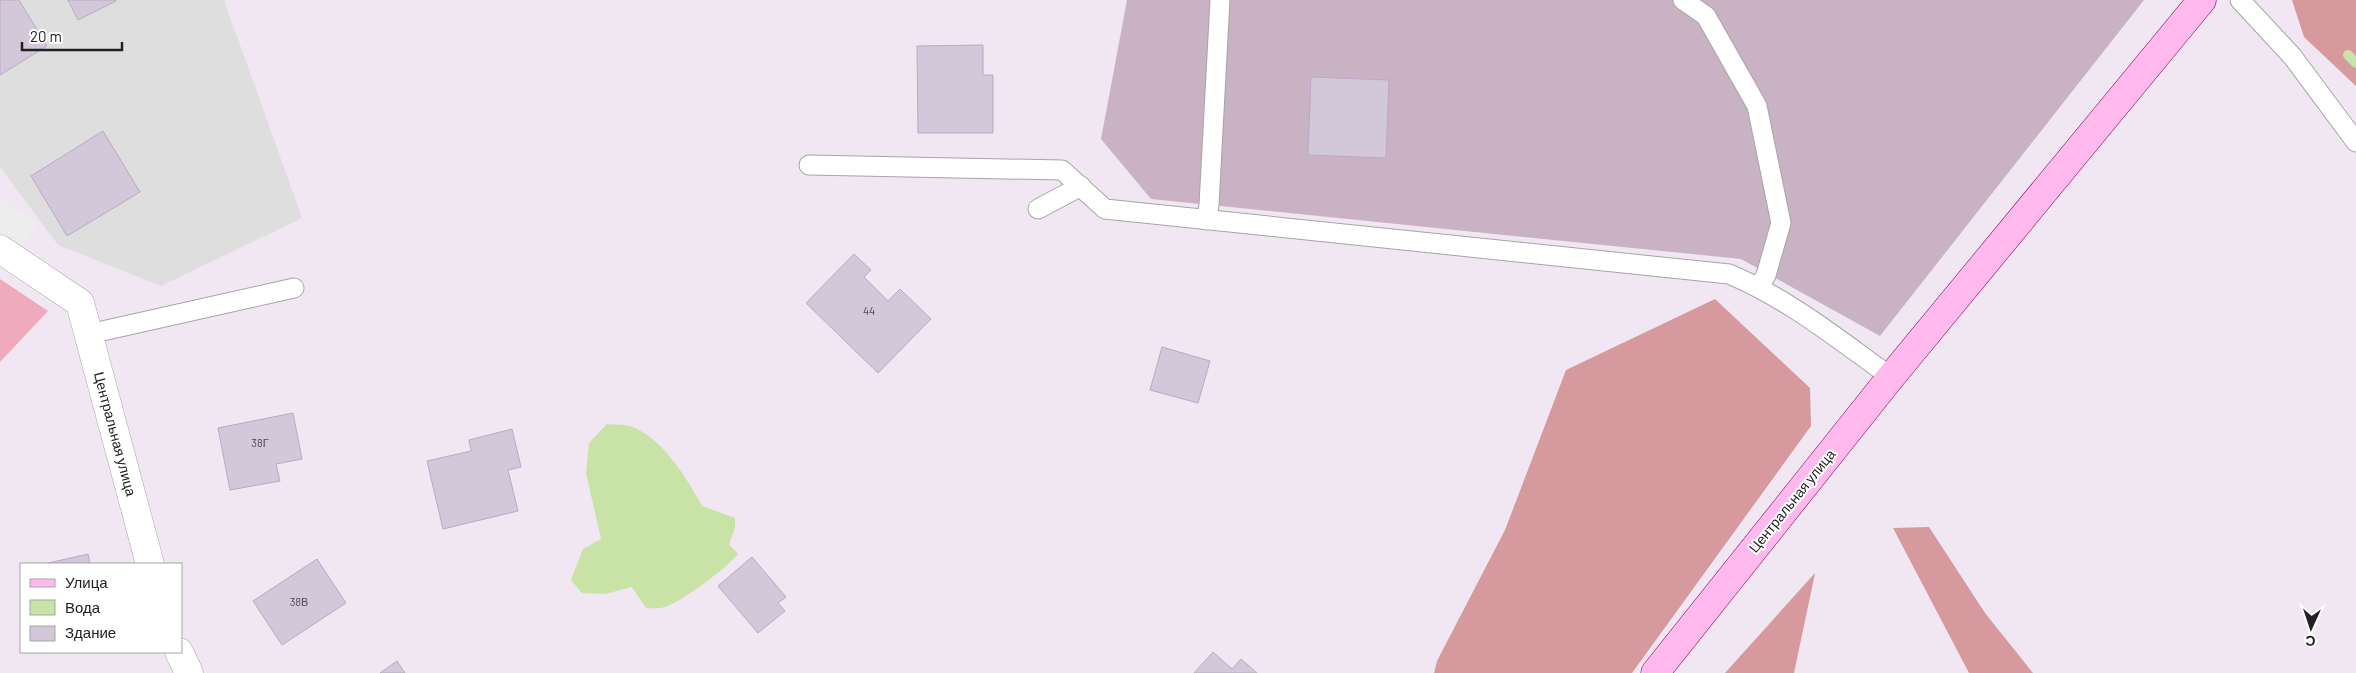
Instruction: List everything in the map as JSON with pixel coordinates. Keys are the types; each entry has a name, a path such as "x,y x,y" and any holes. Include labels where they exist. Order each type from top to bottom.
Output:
{"street":[{"name":"Центральная улица","path":"1655,673 1890,377 2202,0"},
{"name":"Центральная улица","path":"0,249 80,303 150,563"},
{"path":"179,653 189,673"}],"lane":[{"path":"1206,220 1209,205 1220,0"},
{"path":"1683,0 1706,16 1757,106 1781,223 1766,275 1759,287"},
{"path":"2240,0 2292,56 2356,142"},
{"path":"809,165 1062,170 1105,209 1729,274 1759,287 1797,310 1890,377"},
{"path":"1038,209 1081,186"},
{"path":"88,334 294,288"}],"shaded area":[{"path":"0,0 224,0 302,218 161,286 58,245 0,167"},
{"path":"1127,0 2144,0 1880,336 1741,259 1151,199 1101,139"},
{"path":"2292,0 2356,0 2356,86 2304,37"},
{"path":"0,198 38,223 15,255 0,245"},
{"path":"0,279 48,311 0,362"},
{"path":"1715,299 1810,388 1811,426 1632,673 1434,673 1437,661 1505,530 1566,370"},
{"path":"1929,527 1985,613 2033,673 1969,673 1893,528"},
{"path":"1815,573 1794,673 1725,673"}],"water":[{"path":"607,424 630,426 642,431 653,439 681,471 702,506 735,518 735,528 729,544 738,554 703,584 682,599 665,607 646,608 632,587 605,594 582,593 571,580 583,549 601,539 586,473 589,443"}],"building":[{"path":"0,0 19,0 47,46 0,75"},
{"path":"68,0 116,0 116,1 78,20"},
{"path":"983,45 983,75 993,75 993,133 918,133 917,46"},
{"path":"1311,77 1389,80 1386,158 1308,155"},
{"path":"103,131 140,192 67,236 31,176"},
{"path":"854,254 871,270 864,277 888,301 900,289 931,319 878,373 806,303"},
{"path":"1162,347 1210,361 1198,403 1150,390"},
{"path":"293,413 302,459 276,464 280,481 230,490 218,428"},
{"path":"512,429 521,467 508,470 518,511 443,529 427,461 471,451 469,440"},
{"path":"88,554 90,563 48,563"},
{"path":"752,557 786,597 778,603 785,611 758,633 718,586"},
{"path":"317,559 346,603 282,645 253,601"},
{"path":"1213,652 1232,669 1241,659 1257,673 1194,673"},
{"path":"397,661 405,673 380,673"}],"waterway":[{"path":"2348,55 2356,63"}]}
